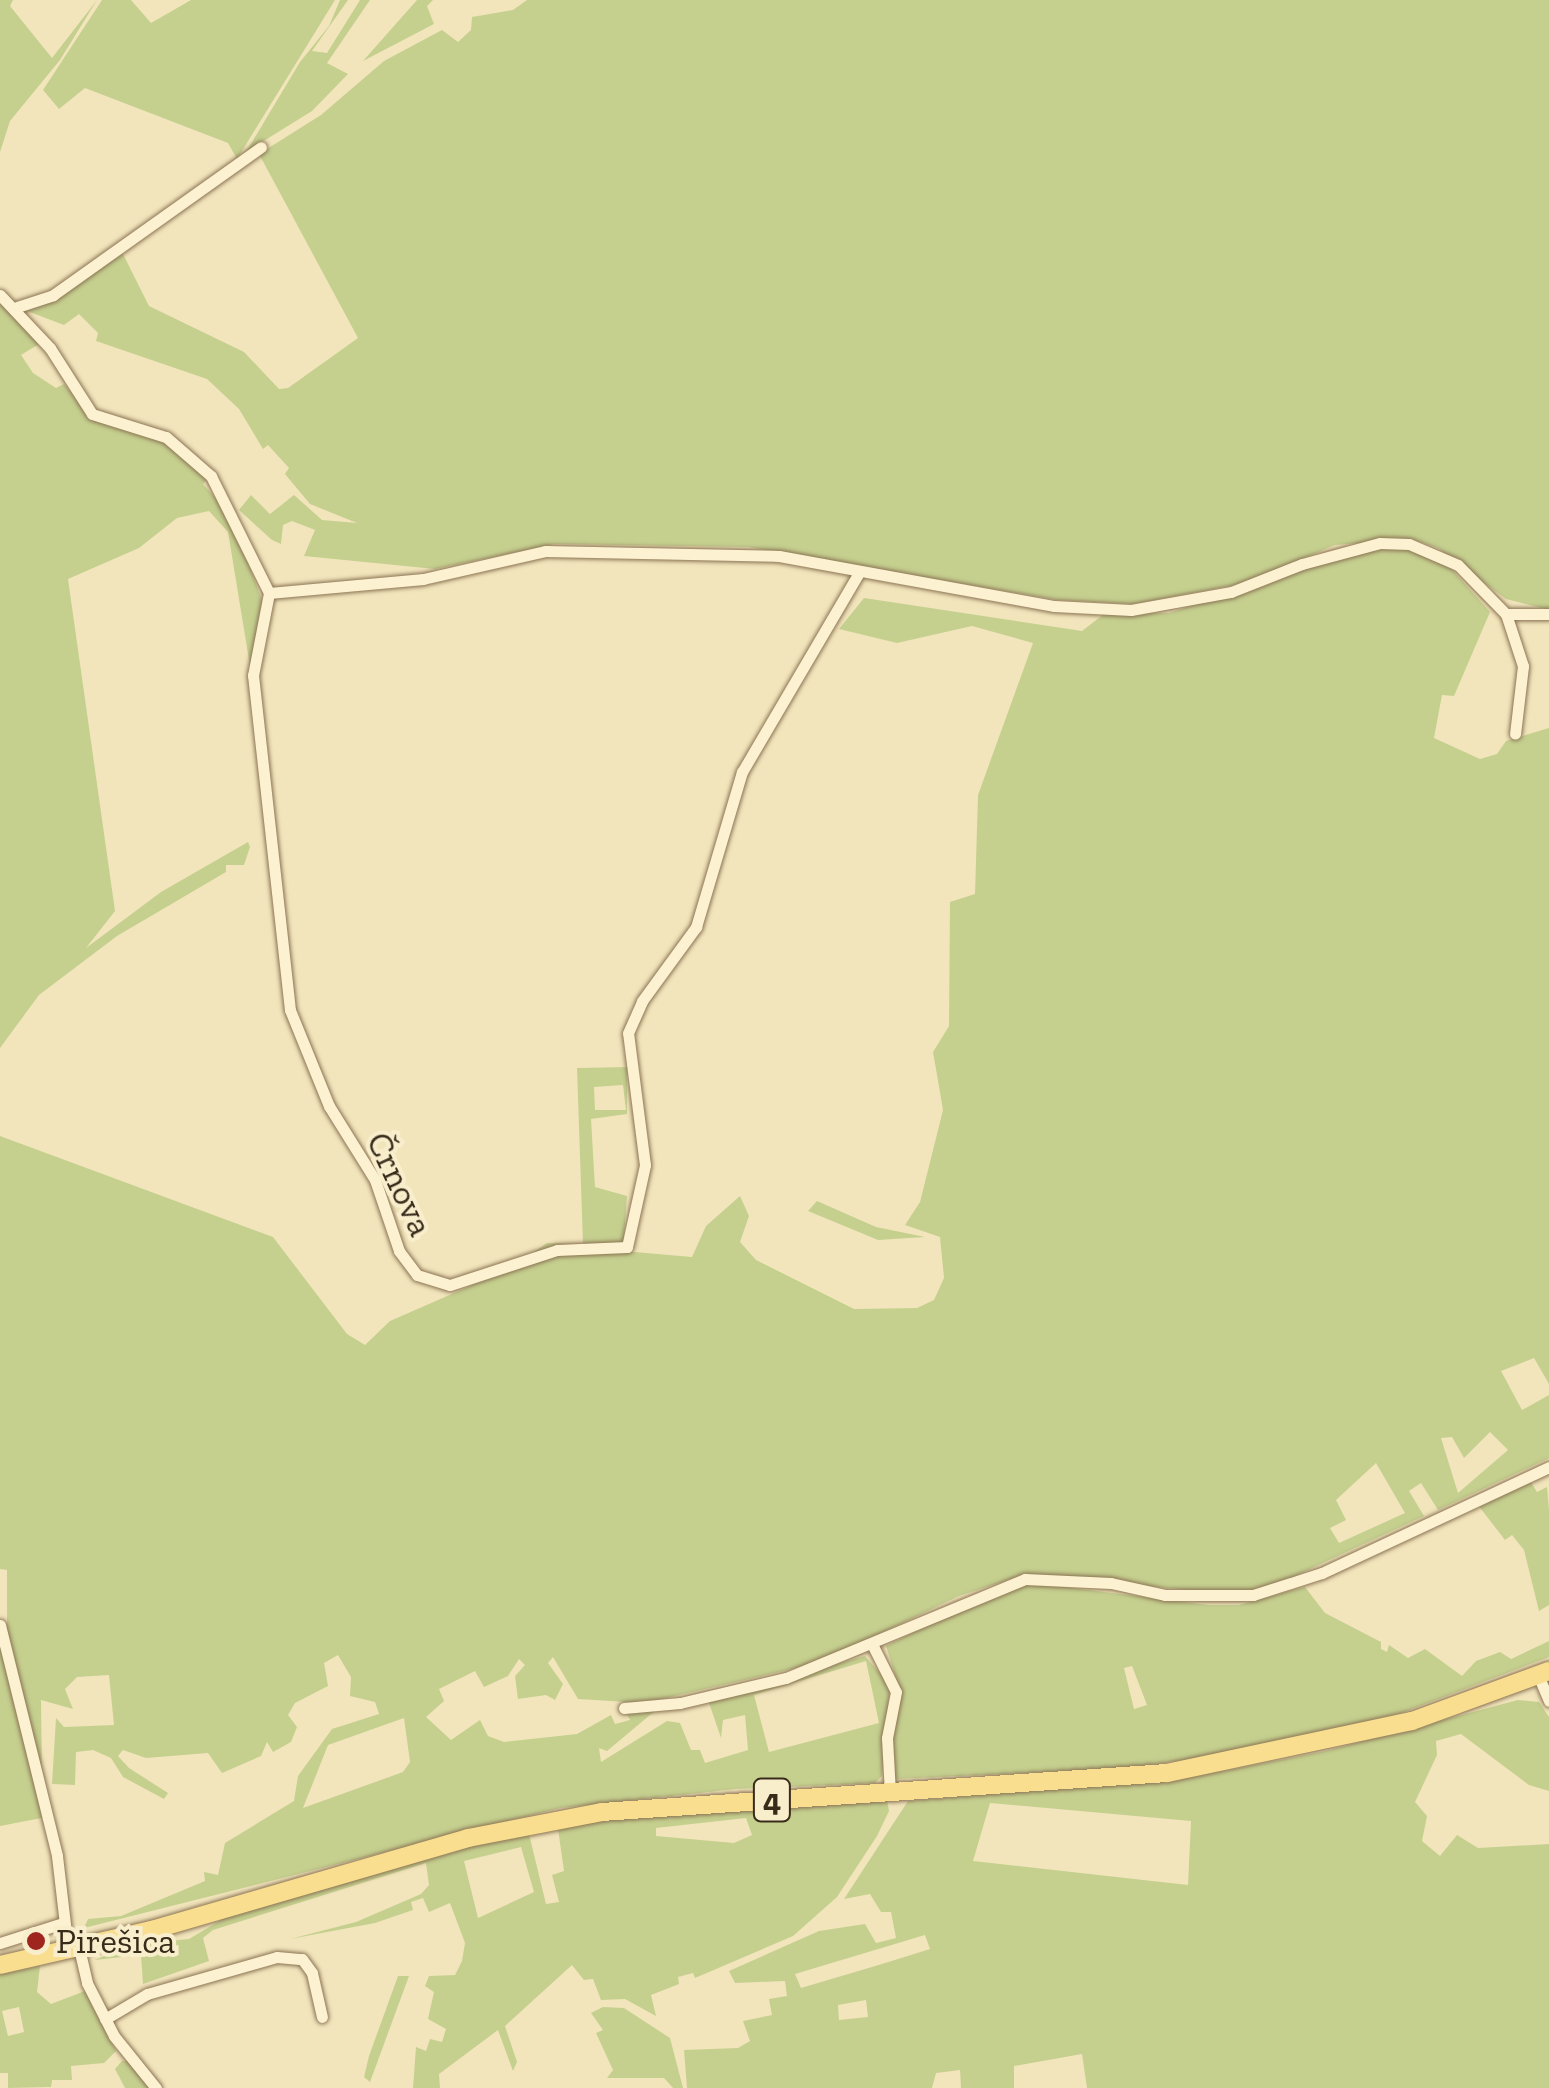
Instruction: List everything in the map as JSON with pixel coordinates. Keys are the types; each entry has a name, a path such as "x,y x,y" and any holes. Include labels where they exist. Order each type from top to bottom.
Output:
{"main road":[{"name":"4","path":"0,1965 74,1949 468,1838 602,1812 1166,1772 1280,1753 1412,1720 1544,1673"}],"street":[{"path":"17,306 53,295 261,147"},
{"path":"0,294 17,306 92,414 166,438 211,476 269,594 423,579 545,551 779,556 858,574 1054,606 1131,610 1232,592 1344,550 1409,544 1458,566 1506,614 1523,666 1515,734"},
{"name":"Črnova","path":"269,594 253,675 290,1010 329,1106 375,1180 400,1251 417,1275 450,1285 557,1250 627,1247 645,1165 628,1032 642,1001 696,927 742,772 858,574"},
{"path":"1506,614 1549,614"},
{"path":"624,1708 680,1703 786,1678 873,1646 964,1599 1026,1579 1112,1583 1165,1595 1253,1596 1322,1573 1549,1468"},
{"path":"0,1625 57,1856 64,1923 125,2055 156,2088"},
{"path":"873,1646 896,1692 887,1738 890,1794"},
{"path":"1544,1673 1549,1701"},
{"path":"0,1943 64,1923"},
{"path":"106,2018 147,1994 277,1957 302,1959 312,1973 322,2017"}],"green space":[{"path":"0,0 13,0 10,6 52,58 97,0 60,60 10,121 0,152"},
{"path":"102,0 131,0 151,23 191,0 335,0 237,159 228,143 85,88 59,109 43,90"},
{"path":"340,0 348,0 312,51 327,53 360,0 370,0 327,63 348,74 312,111 246,152 300,62 329,26"},
{"path":"417,0 433,0 427,6 434,24 363,61"},
{"path":"527,0 1549,0 1549,610 1506,599 1438,548 1412,539 1335,545 1245,583 1134,604 1058,600 748,547 554,544 435,569 304,556 315,530 292,521 283,525 281,544 272,540 239,510 251,495 270,514 294,495 322,520 357,523 310,504 285,474 289,468 268,445 263,449 239,409 207,379 96,341 98,333 79,314 64,325 27,311 50,301 120,248 149,306 244,352 279,389 288,388 358,338 259,154 321,115 384,61 442,30 458,42 471,30 472,17 513,10"},
{"path":"0,299 44,341 21,355 33,373 56,388 64,384 92,418 174,446 208,478 203,484 231,516 263,603 251,672 228,532 209,511 177,518 139,548 68,579 115,911 86,948 161,892 248,842 250,847 244,865 226,865 226,872 117,936 39,995 0,1048"},
{"path":"1404,548 1446,563 1490,612 1454,696 1442,695 1434,738 1480,759 1497,754 1506,741 1549,728 1549,1384 1534,1358 1501,1371 1522,1410 1549,1395 1549,1458 1438,1510 1421,1483 1409,1491 1424,1516 1269,1588 1229,1594 1026,1574 959,1596 818,1663 644,1703 578,1699 553,1657 548,1663 563,1684 555,1700 546,1695 518,1699 515,1676 525,1665 519,1659 508,1676 484,1687 475,1671 439,1689 444,1701 426,1717 451,1740 480,1720 488,1736 504,1742 577,1734 611,1715 615,1724 630,1720 626,1712 656,1710 607,1751 599,1748 601,1762 667,1721 680,1723 691,1750 700,1750 705,1763 748,1750 745,1715 723,1720 721,1738 708,1700 865,1656 890,1685 882,1776 875,1783 736,1789 560,1808 84,1928 88,1919 121,1916 205,1881 204,1872 218,1875 225,1843 294,1801 298,1776 332,1729 379,1714 375,1702 350,1696 351,1677 338,1655 324,1663 328,1686 295,1703 288,1715 297,1727 291,1742 273,1752 267,1742 261,1756 222,1773 208,1753 146,1758 123,1750 118,1756 129,1768 168,1793 164,1799 123,1777 111,1758 93,1750 76,1752 75,1785 52,1784 56,1718 64,1727 114,1725 109,1675 77,1677 65,1689 73,1709 41,1700 42,1775 7,1631 7,1570 0,1569 0,1136 273,1237 347,1334 365,1345 390,1321 509,1269 547,1243 583,1244 577,1068 627,1067 627,1114 591,1119 595,1187 627,1196 623,1251 692,1257 706,1226 740,1196 749,1216 740,1242 756,1260 854,1309 917,1308 934,1300 944,1278 940,1237 905,1225 920,1202 943,1110 933,1052 949,1026 950,902 975,894 978,795 1033,643 972,626 897,643 839,629 864,598 1082,631 1104,614 1169,613 1366,549","holes":["623,1085 626,1110 595,1110 594,1087","1490,1432 1508,1450 1458,1493 1441,1438 1452,1437 1464,1458","1376,1463 1405,1513 1339,1543 1330,1528 1346,1520 1336,1500","866,1661 879,1723 769,1752 754,1695","404,1718 410,1762 403,1772 303,1808 328,1745"]},
{"path":"817,1201 876,1227 925,1237 878,1240 808,1211"},
{"path":"1529,1479 1537,1492 1547,1487 1549,1510 1549,1605 1539,1611 1524,1550 1512,1535 1505,1540 1478,1505"},
{"path":"1032,1583 1208,1605 1239,1605 1305,1587 1325,1613 1381,1642 1381,1649 1387,1652 1389,1645 1408,1658 1425,1649 1462,1676 1476,1661 1500,1652 1511,1659 1549,1641 1549,1657 1401,1713 1246,1751 1127,1768 894,1779 890,1739 901,1694 886,1646 1001,1589","holes":["1132,1666 1147,1705 1134,1709 1124,1668"]},
{"path":"0,1637 47,1817 0,1826"},
{"path":"1518,1700 1539,1702 1549,1717 1549,1791 1529,1785 1461,1734 1436,1741 1437,1755 1415,1802 1427,1816 1422,1841 1440,1856 1457,1835 1478,1848 1549,1844 1549,2088 1087,2088 1082,2054 1014,2066 1014,2088 961,2088 960,2070 936,2073 932,2088 687,2088 684,2050 738,2048 750,2041 743,2021 772,2015 769,1999 787,1996 785,1981 735,1983 729,1971 819,1931 865,1924 876,1943 896,1938 891,1912 881,1912 870,1894 844,1899 908,1801 1193,1777 1326,1751","holes":["990,1803 1191,1821 1188,1885 973,1861","925,1935 930,1949 801,1988 795,1974","866,2000 868,2017 839,2020 838,2005"]},
{"path":"887,1799 889,1811 837,1897 793,1936 695,1978 693,1973 678,1977 679,1984 651,1995 656,2016 625,1999 601,2000 593,1979 584,1980 572,1965 505,2026 517,2062 513,2071 498,2030 439,2074 440,2088 413,2088 416,2047 426,2051 430,2039 442,2042 446,2029 428,2019 434,1992 425,1986 429,1976 455,1975 462,1961 465,1943 450,1903 429,1912 423,1898 411,1902 413,1910 375,1923 290,1939 356,1922 421,1894 429,1885 426,1863 213,1930 203,1938 209,1961 143,1984 141,1955 94,1960 137,1944 189,1939 233,1913 488,1841 529,1834 546,1904 559,1902 552,1875 564,1871 558,1829 624,1817","holes":["746,1818 752,1835 734,1843 656,1836 656,1828","521,1847 534,1892 478,1918 464,1861"]},
{"path":"40,1966 37,1992 51,2004 85,1991 116,2051 104,2063 71,2066 72,2080 52,2080 51,2087 8,2088 8,2073 0,2073 0,1974","holes":["19,2007 24,2032 8,2036 2,2011"]},
{"path":"398,1976 409,1976 370,2082 364,2077 369,2056"},
{"path":"603,2007 624,2008 670,2038 683,2088 673,2088 664,2078 607,2078 613,2070 596,2033 603,2030 591,2013"},
{"path":"127,2061 150,2088 125,2088 115,2069"}],"place":[{"name":"Pirešica","path":"36,1941"}]}
